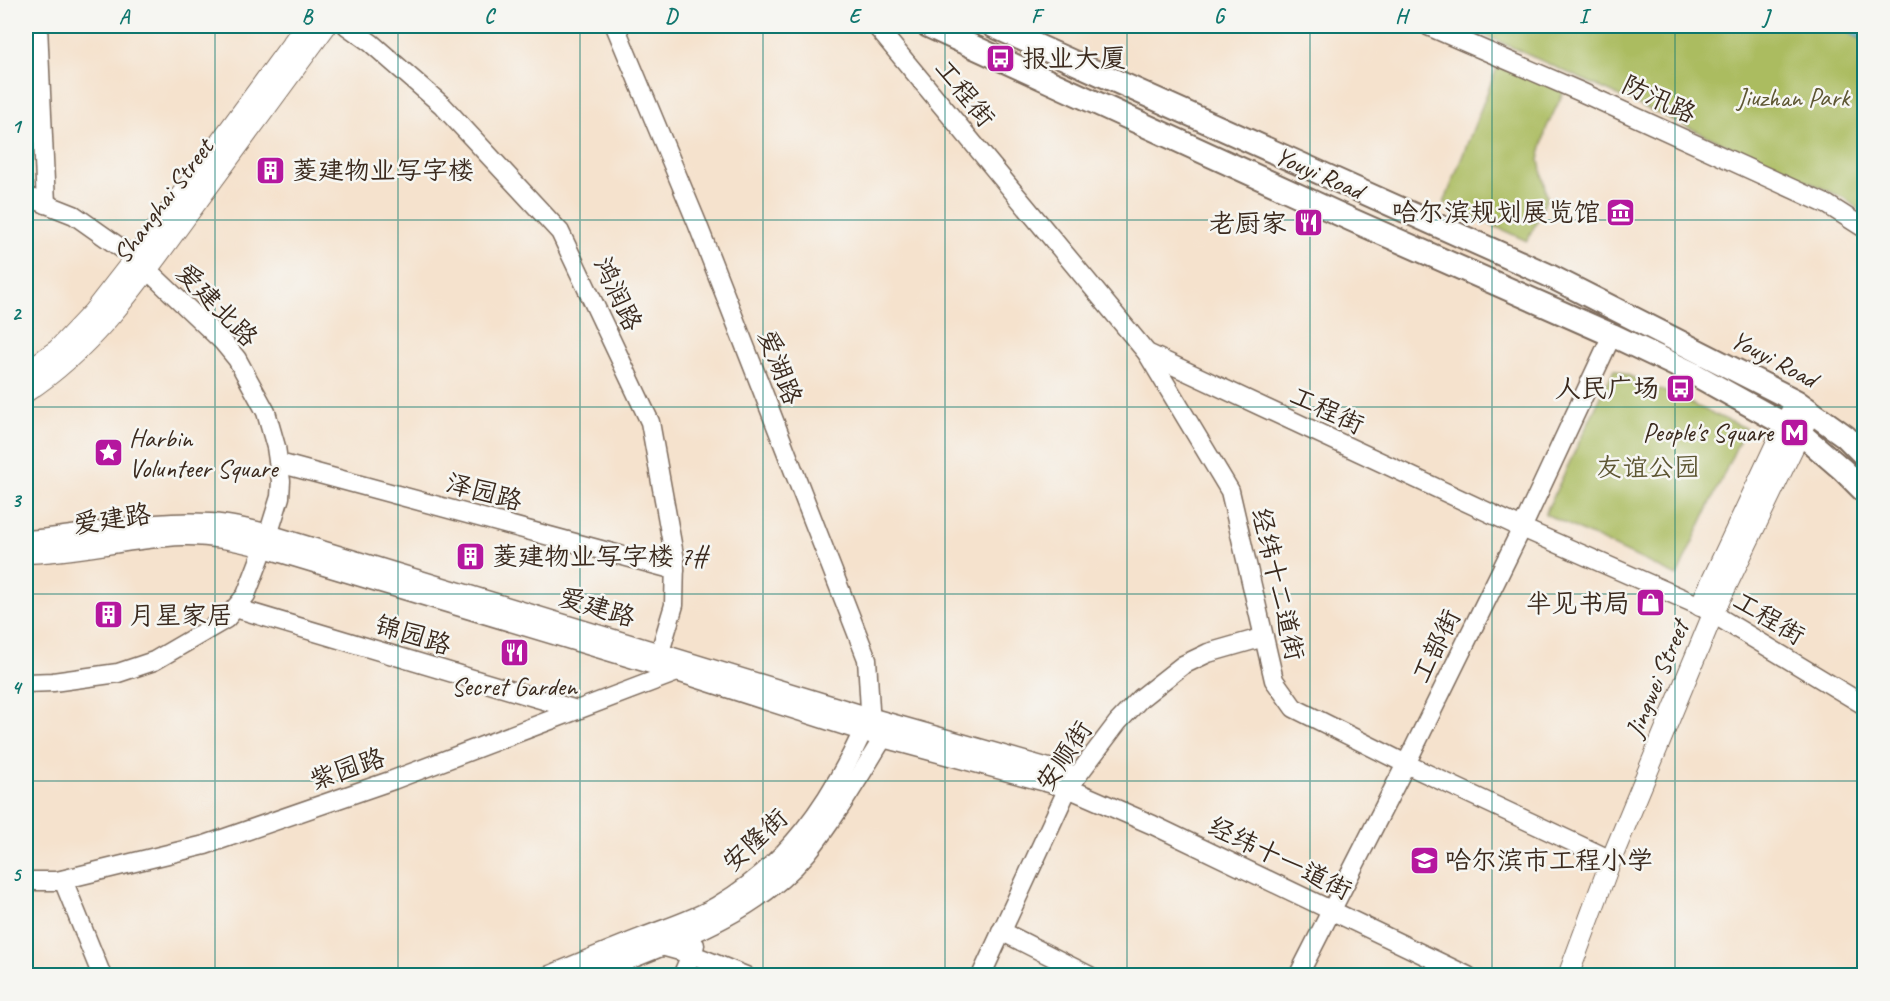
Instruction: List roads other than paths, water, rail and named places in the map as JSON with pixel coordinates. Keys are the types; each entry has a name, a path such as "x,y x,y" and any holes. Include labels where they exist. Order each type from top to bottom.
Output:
{"highway":[{"name":"Youyi Road","path":"928,26 1694,374 1793,428 1864,491"},
{"name":"Youyi Road","path":"993,26 1538,270 1804,405 1845,436 1864,455"}],"main road":[{"name":"Shanghai Street","path":"26,392 57,370 94,336 305,26"},
{"name":"Shanghai Street","path":"26,372 57,350 141,264 326,26"},
{"name":"Jingwei Street","path":"1568,975 1707,610 1804,405"}],"street":[{"path":"38,26 46,204"},
{"name":"鸿润路","path":"347,26 371,43 442,105 560,232 650,422 675,561 674,605 658,660"},
{"name":"爱湖路","path":"615,26 697,223 867,659 872,730"},
{"name":"工程街","path":"876,26 1146,353 1522,528 1707,610 1864,705"},
{"name":"防汛路","path":"1428,26 1581,92 1796,190 1828,205 1864,228"},
{"name":"爱建北路","path":"26,196 74,215 141,264 204,322 237,359 266,412 272,430 279,463 280,497 267,541 246,595 226,619 154,661 118,673 53,682 26,683"},
{"name":"工部街","path":"1298,975 1406,764 1522,528 1612,335"},
{"name":"经纬十二道街","path":"1146,353 1230,491 1274,680 1294,708 1406,764 1611,860"},
{"name":"泽园路","path":"279,463 675,570"},
{"name":"爱建路","path":"26,540 65,537 133,526 190,522 226,525 267,541 658,660 872,730"},
{"name":"爱建路","path":"26,554 46,554 183,536 267,541"},
{"name":"锦园路","path":"235,608 577,710"},
{"name":"安顺街","path":"981,975 1073,782 1118,722 1140,699 1183,665 1208,653 1264,636"},
{"name":"爱建路","path":"658,660 677,672 872,730 1073,782"},
{"name":"紫园路","path":"26,881 63,880 205,845 393,780 677,672"},
{"path":"589,975 705,927 738,911 770,888 806,854 838,812 872,730"},
{"name":"安隆街","path":"548,975 688,920 716,906 744,887 781,857 817,814 872,730"},
{"name":"经纬十一道街","path":"1073,782 1153,825 1468,975"},
{"path":"63,880 102,975"},
{"path":"682,975 705,927"},
{"path":"1001,932 1090,975"},
{"path":"639,939 691,954 746,975"}],"water":[{"path":"1838,26 1864,26 1864,41"}],"place":[{"name":"报业大厦","path":"1001,58"},
{"name":"菱建物业写字楼","path":"271,170"},
{"name":"哈尔滨规划展览馆","path":"1621,212"},
{"name":"老厨家","path":"1308,223"},
{"name":"人民广场","path":"1680,388"},
{"name":"People's Square","path":"1794,432"},
{"name":"Harbin Volunteer Square","path":"108,453"},
{"name":"菱建物业写字楼 7#","path":"471,556"},
{"name":"半见书局","path":"1651,603"},
{"name":"月星家居","path":"108,615"},
{"name":"Secret Garden","path":"514,652"},
{"name":"哈尔滨市工程小学","path":"1424,860"}],"park label":[{"name":"Jiuzhan Park","path":"1793,97"},
{"name":"友谊公园","path":"1648,467"}]}
